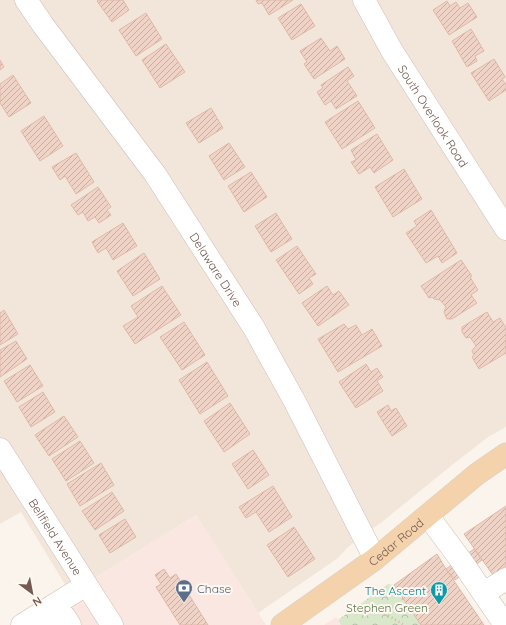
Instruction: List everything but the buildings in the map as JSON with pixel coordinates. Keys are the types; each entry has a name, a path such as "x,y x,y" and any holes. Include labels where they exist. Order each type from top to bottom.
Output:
{"main road":[{"name":"Cedar Road","path":"282,625 375,559 478,474 506,454"}],"street":[{"name":"Delaware Drive","path":"26,0 43,25 155,174 254,328 295,402 375,559"},
{"name":"South Overlook Road","path":"364,0 392,51 506,229"},
{"name":"Bellfield Avenue","path":"0,449 112,625"},
{"path":"428,516 484,593 505,625"},
{"path":"484,593 506,579"},
{"path":"22,625 86,585"},
{"path":"51,625 65,617 70,625"}],"path":[{"path":"358,606 381,611 404,625"}],"shaded area":[{"path":"0,0 506,0 506,427 488,437 452,465 382,522 348,547 338,558 258,613 196,515 95,578 69,591 21,512 0,524"},
{"path":"196,515 266,625 28,625 95,578"},
{"path":"336,617 341,625 324,625"}],"green space":[{"name":"Stephen Green","path":"388,584 394,585 421,625 341,625 338,620"}],"place":[{"name":"Chase","path":"184,603"},
{"name":"The Ascent","path":"439,605"}]}
